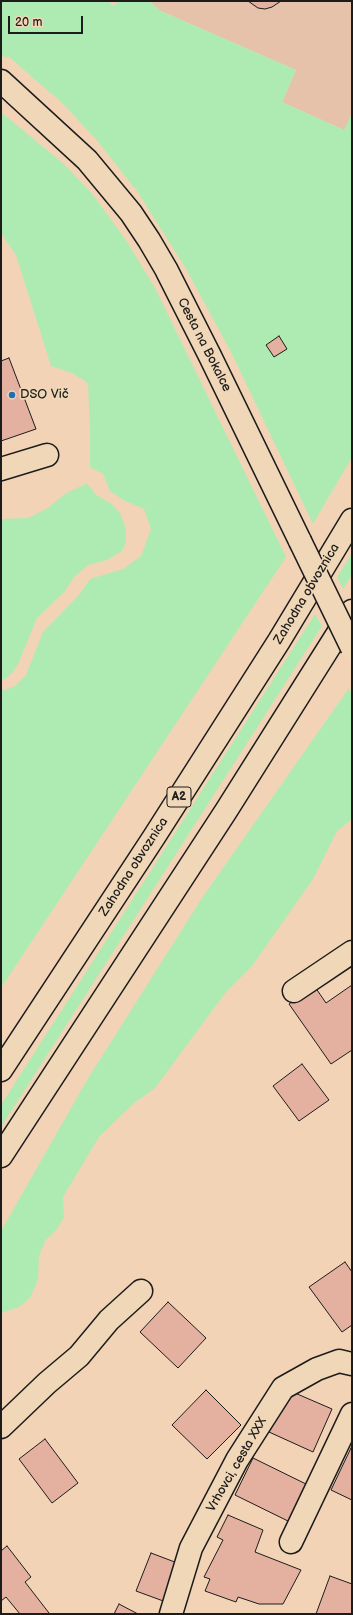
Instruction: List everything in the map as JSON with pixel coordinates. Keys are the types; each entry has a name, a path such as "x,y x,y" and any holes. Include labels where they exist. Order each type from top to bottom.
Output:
{"main road":[{"name":"Cesta na Bokalce","path":"1,81 87,160 126,207 149,240 166,269 210,356 352,648"},
{"path":"1,470 47,455"},
{"name":"Zahodna obvoznica","path":"1,1070 154,838 279,641 352,520"},
{"path":"1,1156 226,811 352,611"},
{"path":"294,991 352,952"},
{"path":"1,1427 47,1383 79,1356 109,1320 140,1291"},
{"name":"Vrhovci, cesta XXX","path":"171,1614 191,1548 237,1460 283,1388 317,1369 339,1361 352,1364"},
{"path":"291,1542 352,1414"}],"shaded area":[{"path":"149,1 352,1 352,130 344,130 282,102 296,70 161,11"}],"green space":[{"path":"1,1 109,1 112,6 119,1 149,1 161,11 296,70 282,102 344,130 352,113 352,457 313,524 231,352 185,267 137,191 95,138 61,102 8,56 6,58 1,54"},
{"path":"1,112 65,165 93,195 126,240 155,288 286,557 1,988 1,689 5,690 15,686 26,675 43,632 78,596 90,579 123,569 141,556 151,529 144,509 125,501 110,491 103,474 90,467 88,383 72,373 51,366 16,255 1,233"},
{"path":"87,483 96,495 112,504 120,513 126,529 126,542 122,551 107,560 88,565 74,577 64,592 37,618 18,664 12,673 4,680 1,678 1,519 28,518 48,508 65,494"},
{"path":"352,553 352,575 343,589 337,577"},
{"path":"315,614 322,626 1,1127 1,1105"},
{"path":"349,688 352,695 352,819 337,831 313,879 252,966 226,992 155,1088 134,1103 99,1137 63,1197 64,1217 57,1229 45,1241 39,1256 38,1280 30,1298 19,1307 1,1313 1,1231 87,1080 202,898"}],"building":[{"path":"248,1 281,1 272,7 265,9 258,8"},
{"path":"279,336 287,349 274,357 266,345"},
{"name":"DSO Vič","path":"9,358 36,429 1,441 1,361"},
{"path":"352,985 352,1050 331,1064 289,1004 315,987 326,1003"},
{"path":"302,1064 329,1100 299,1121 273,1086"},
{"path":"345,1262 352,1272 352,1325 342,1332 309,1287"},
{"path":"168,1302 206,1338 178,1368 140,1332"},
{"path":"206,1390 241,1425 207,1459 172,1425"},
{"path":"288,1390 332,1409 313,1452 269,1432"},
{"path":"45,1439 78,1483 52,1503 19,1459"},
{"path":"352,1448 352,1500 331,1490"},
{"path":"253,1458 308,1485 290,1522 235,1495"},
{"path":"228,1515 263,1530 255,1552 301,1570 283,1604 259,1604 238,1597 236,1602 205,1591 210,1579 204,1577 223,1540 217,1537"},
{"path":"7,1546 31,1577 25,1582 49,1613 48,1614 20,1614 6,1597 1,1601 1,1551"},
{"path":"151,1553 180,1564 166,1602 136,1591"},
{"path":"330,1576 352,1584 352,1614 316,1614"},
{"path":"119,1604 138,1614 114,1614"}],"place":[{"name":"DSO Vič","path":"12,395"}]}
